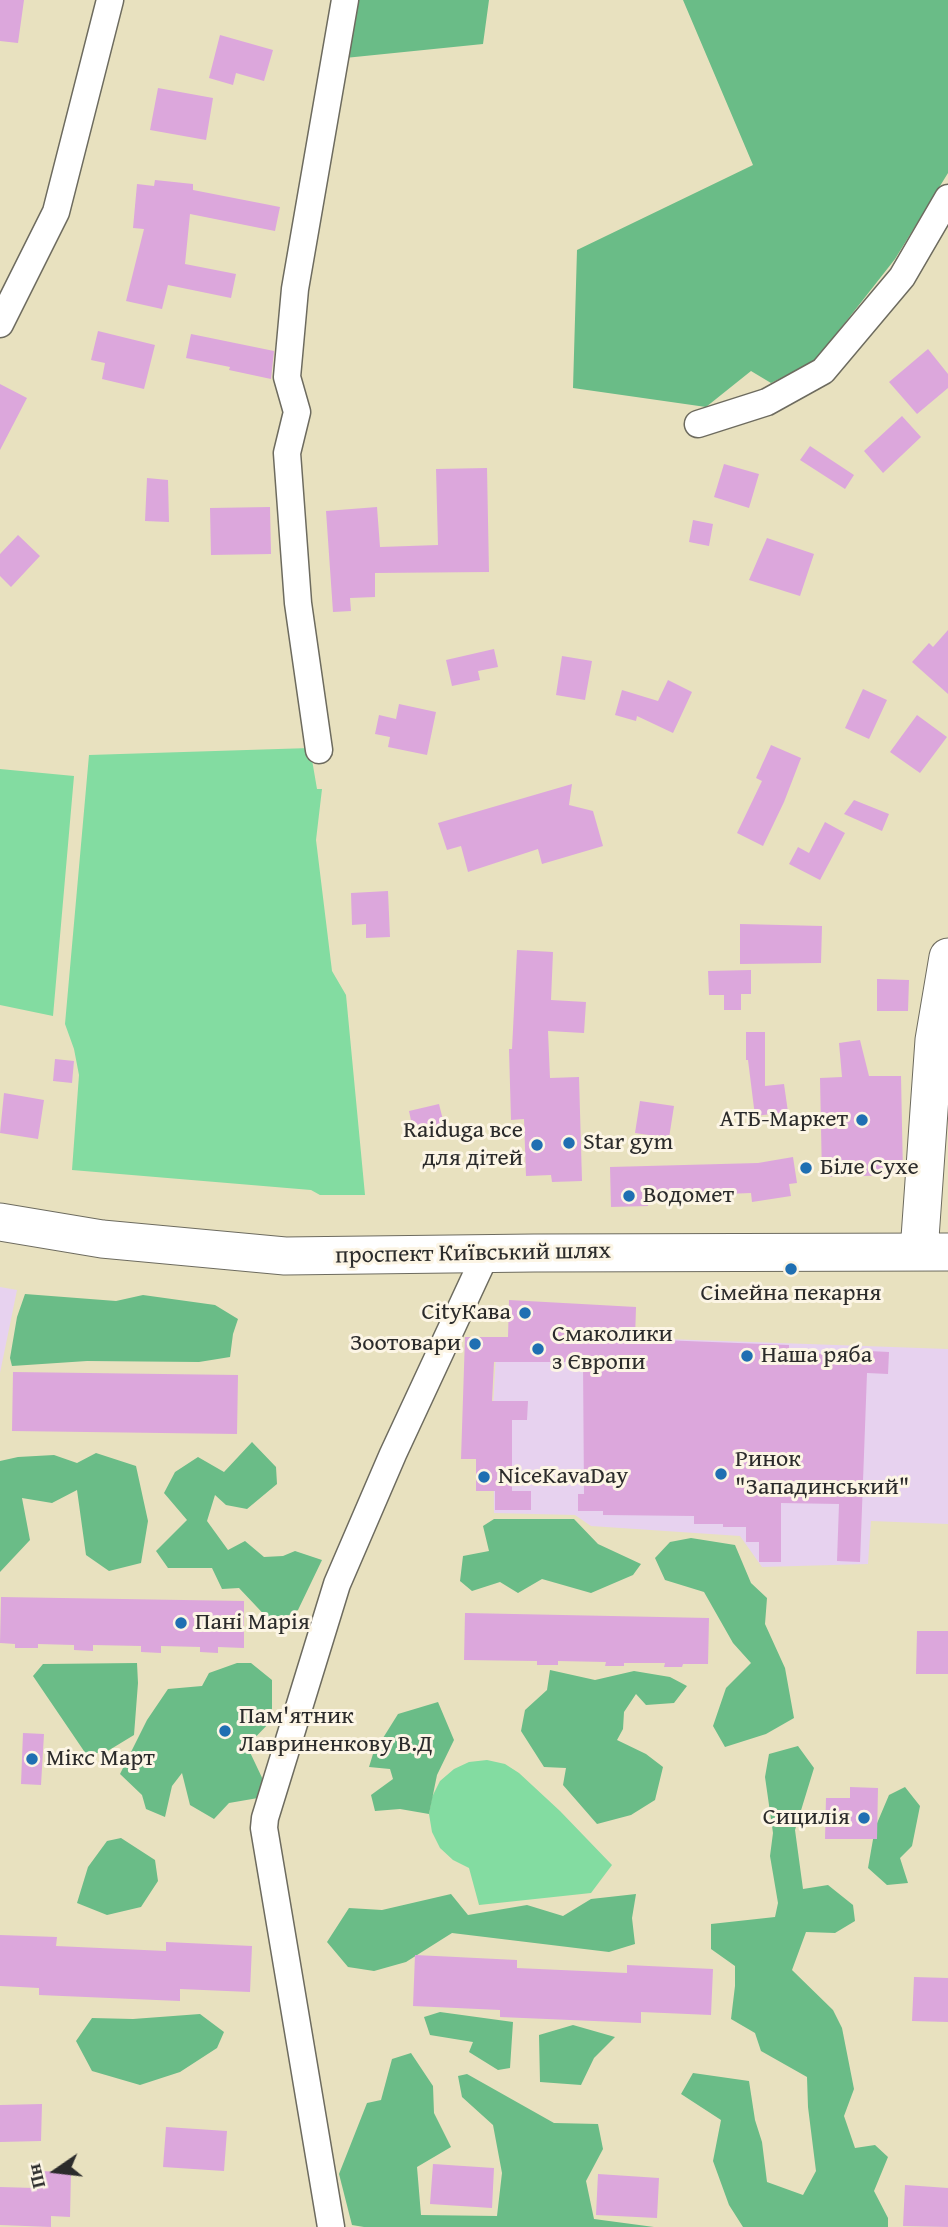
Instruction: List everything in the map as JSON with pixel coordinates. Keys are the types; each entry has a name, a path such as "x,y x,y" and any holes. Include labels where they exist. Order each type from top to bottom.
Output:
{"main road":[{"path":"933,1252 933,1040 948,957"},
{"name":"проспект Київський шлях","path":"0,1222 103,1239 285,1256 933,1252"}],"street":[{"path":"0,324 56,212 110,0"},
{"path":"319,750 298,603 287,453 297,412 287,377 295,289 345,0"},
{"path":"698,424 766,402 822,371 902,277 948,198"},
{"path":"331,2227 264,1828 265,1818 337,1584 393,1454 486,1254"}],"shaded area":[{"path":"0,1287 17,1290 0,1373"},
{"name":"Ринок \"Западинський\"","path":"497,1337 639,1338 948,1349 948,1524 871,1521 868,1564 762,1567 740,1536 591,1526 575,1515 494,1513 493,1408"}],"green space":[{"path":"345,0 489,0 483,44 335,59"},
{"path":"683,0 948,0 948,173 895,259 815,361 771,383 751,371 706,407 573,388 577,250 753,165"},
{"path":"310,748 317,789 322,789 316,840 332,971 346,995 365,1195 320,1195 311,1190 72,1170 79,1075 65,1024 89,755"},
{"path":"0,769 74,776 53,1016 0,1005"},
{"path":"25,1294 116,1301 143,1295 215,1305 238,1319 230,1357 199,1362 87,1361 12,1366 10,1358 17,1317"},
{"path":"252,1442 276,1467 277,1484 247,1509 226,1505 215,1495 207,1521 228,1550 245,1541 264,1557 283,1556 295,1551 322,1560 298,1610 273,1624 239,1588 222,1589 212,1568 168,1568 156,1551 187,1520 164,1493 175,1472 198,1457 224,1472"},
{"path":"96,1453 136,1466 148,1521 141,1563 109,1571 86,1555 77,1490 52,1503 22,1498 30,1540 0,1572 0,1461 54,1455 77,1463"},
{"path":"494,1519 574,1519 598,1544 641,1564 633,1575 591,1593 542,1579 518,1593 500,1582 472,1591 460,1581 463,1556 489,1551 483,1526"},
{"path":"691,1538 735,1545 751,1583 767,1598 765,1624 785,1668 794,1718 766,1734 725,1747 713,1726 726,1688 751,1663 733,1643 704,1592 665,1580 655,1558 670,1542"},
{"path":"137,1663 134,1735 106,1752 86,1754 33,1676 43,1664"},
{"path":"237,1663 251,1663 272,1680 272,1720 247,1746 265,1784 258,1798 229,1803 214,1819 190,1805 182,1773 172,1786 165,1817 146,1809 142,1795 120,1774 147,1720 168,1689 202,1686 209,1673"},
{"path":"550,1670 595,1680 634,1671 670,1677 687,1686 674,1703 646,1705 636,1694 624,1712 623,1729 617,1740 646,1754 663,1767 655,1800 631,1815 597,1824 563,1785 566,1768 544,1767 521,1731 525,1710 547,1690"},
{"path":"438,1702 454,1740 437,1775 429,1814 400,1809 375,1811 371,1795 393,1779 390,1769 369,1767 373,1754 398,1714"},
{"path":"798,1746 814,1768 795,1830 803,1889 828,1885 853,1905 855,1921 835,1933 806,1932 792,1970 833,2010 842,2028 854,2089 844,2116 855,2148 875,2145 888,2157 874,2191 888,2218 888,2227 743,2227 729,2205 713,2161 721,2120 681,2094 693,2073 749,2081 767,2182 803,2195 816,2171 807,2077 761,2051 755,2033 731,2019 735,1966 711,1949 711,1924 775,1917 778,1903 770,1856 773,1833 765,1777 769,1754"},
{"path":"487,1760 505,1764 519,1773 612,1865 591,1893 479,1905 469,1868 453,1860 440,1848 432,1832 429,1814 432,1797 440,1781 454,1769 469,1762"},
{"path":"905,1787 920,1806 912,1846 900,1858 908,1883 887,1885 868,1868 875,1828 889,1795"},
{"path":"121,1838 155,1860 158,1881 141,1907 107,1915 77,1903 88,1867 107,1841"},
{"path":"451,1894 468,1915 527,1905 563,1916 591,1899 636,1894 632,1918 635,1944 609,1952 452,1933 406,1962 374,1971 348,1967 327,1942 349,1908 382,1910"},
{"path":"440,2012 513,2022 510,2068 498,2070 469,2052 473,2042 430,2035 424,2017"},
{"path":"200,2014 224,2032 217,2048 180,2072 140,2085 92,2071 76,2041 92,2018 133,2019"},
{"path":"573,2025 615,2037 594,2058 581,2085 540,2082 539,2035"},
{"path":"411,2053 433,2086 434,2113 451,2147 417,2167 421,2215 497,2216 502,2173 493,2125 462,2097 458,2076 467,2074 554,2123 598,2124 603,2149 586,2181 594,2219 654,2227 352,2225 339,2174 367,2103 381,2100 392,2059"}],"building":[{"path":"0,0 24,0 18,43 0,41"},
{"path":"220,35 273,50 264,81 236,73 233,85 209,78"},
{"path":"158,88 213,98 206,140 150,130"},
{"path":"155,180 193,184 193,190 280,207 275,231 190,214 185,264 236,274 231,298 168,285 162,309 126,301 144,229 133,228 137,184 154,186"},
{"path":"98,331 155,345 144,389 102,379 105,363 91,360"},
{"path":"191,334 274,351 271,379 186,358"},
{"path":"928,349 948,374 948,388 917,414 889,382"},
{"path":"0,384 27,398 0,450"},
{"path":"902,416 921,437 883,473 864,451"},
{"path":"810,446 854,475 845,489 800,460"},
{"path":"724,464 759,474 749,508 714,497"},
{"path":"487,468 489,572 375,573 375,597 350,598 351,611 333,612 326,511 377,507 380,547 438,545 436,469"},
{"path":"147,478 168,480 169,522 145,521"},
{"path":"270,507 271,554 211,555 210,508"},
{"path":"693,520 713,524 709,546 689,542"},
{"path":"18,535 40,556 11,587 0,576 0,554"},
{"path":"767,538 814,554 800,596 749,580"},
{"path":"948,630 948,694 912,662 929,643 933,647"},
{"path":"494,649 498,667 478,671 480,680 452,686 446,660"},
{"path":"562,656 592,661 585,700 556,695"},
{"path":"668,680 692,692 673,733 637,716 636,721 615,715 622,690 658,701"},
{"path":"863,689 887,700 869,739 845,728"},
{"path":"399,704 436,712 427,755 388,747 390,737 375,734 379,715 396,719"},
{"path":"917,715 947,737 920,773 890,752"},
{"path":"771,745 801,758 763,846 737,833 762,781 756,778"},
{"path":"572,784 569,805 593,811 603,846 542,864 538,849 468,872 461,846 447,850 438,823"},
{"path":"854,800 889,814 882,831 844,814"},
{"path":"825,822 845,833 820,880 789,864 798,847 809,853"},
{"path":"388,891 390,937 366,938 366,924 352,925 351,893"},
{"path":"740,924 822,926 821,963 740,964"},
{"path":"517,950 553,952 551,1000 586,1002 584,1033 548,1031 550,1078 579,1077 582,1181 552,1182 551,1175 526,1176 524,1119 511,1120 509,1049 512,1049"},
{"path":"751,970 751,994 741,994 741,1010 724,1010 724,995 709,995 708,971"},
{"path":"877,979 909,980 908,1011 877,1011"},
{"path":"746,1032 765,1032 765,1086 784,1084 788,1112 755,1116 746,1060"},
{"name":"АТБ-Маркет","path":"860,1040 869,1076 901,1076 903,1175 822,1177 820,1078 842,1077 839,1043"},
{"path":"55,1059 74,1061 72,1083 53,1081"},
{"path":"4,1093 44,1100 38,1139 0,1133"},
{"path":"640,1101 674,1106 669,1138 635,1133"},
{"path":"439,1104 446,1132 415,1139 409,1111"},
{"path":"793,1157 797,1183 789,1184 791,1196 752,1202 751,1193 648,1197 648,1206 611,1207 610,1167 758,1163"},
{"name":"Ринок \"Западинський\"","path":"509,1300 636,1307 635,1339 789,1345 789,1350 798,1350 797,1353 849,1355 849,1350 889,1352 888,1374 867,1373 860,1562 837,1561 839,1504 781,1503 781,1562 759,1562 759,1542 746,1542 746,1527 694,1524 694,1516 603,1515 603,1511 578,1511 578,1494 584,1494 583,1362 494,1362 492,1401 528,1401 527,1420 512,1420 512,1491 531,1491 531,1510 495,1510 495,1491 476,1491 476,1459 461,1459 465,1337 508,1337"},
{"path":"13,1372 238,1375 237,1434 12,1431"},
{"path":"1,1597 244,1601 244,1648 218,1647 218,1653 200,1652 200,1647 161,1646 161,1653 141,1652 141,1646 93,1645 93,1651 74,1650 74,1645 38,1644 38,1648 15,1648 15,1644 0,1643"},
{"path":"465,1613 709,1618 708,1664 664,1667 665,1663 624,1663 624,1666 605,1666 606,1662 558,1661 558,1665 537,1665 537,1661 464,1660"},
{"path":"917,1631 948,1631 948,1674 916,1674"},
{"name":"Мікс Март","path":"23,1733 44,1734 41,1785 21,1784"},
{"path":"850,1787 878,1788 877,1839 825,1839 826,1798 850,1798"},
{"path":"0,1935 57,1937 56,1946 166,1951 166,1942 252,1946 250,1992 180,1989 180,2001 39,1995 39,1988 0,1986"},
{"path":"415,1955 517,1960 517,1968 627,1973 627,1965 713,1969 711,2015 641,2012 641,2023 500,2017 500,2010 413,2006"},
{"path":"914,1977 948,1978 948,2022 912,2021"},
{"path":"42,2104 41,2141 0,2142 0,2105"},
{"path":"166,2127 227,2131 224,2171 163,2167"},
{"path":"433,2164 494,2168 492,2208 430,2204"},
{"path":"36,2171 71,2172 70,2217 51,2216 51,2227 0,2225 0,2187 35,2188"},
{"path":"598,2174 659,2178 657,2218 596,2215"},
{"path":"905,2185 948,2188 948,2227 903,2226"}],"place":[{"name":"АТБ-Маркет","path":"862,1120"},
{"name":"Star gym","path":"569,1143"},
{"name":"Raiduga все для дітей","path":"537,1145"},
{"name":"Біле Сухе","path":"806,1168"},
{"name":"Водомет","path":"629,1196"},
{"name":"Сімейна пекарня","path":"791,1269"},
{"name":"CityКава","path":"525,1313"},
{"name":"Зоотовари","path":"475,1344"},
{"name":"Смаколики з Європи","path":"538,1349"},
{"name":"Наша ряба","path":"747,1356"},
{"name":"Ринок \"Западинський\"","path":"721,1474"},
{"name":"NiceKavaDay","path":"484,1477"},
{"name":"Панi Марiя","path":"181,1623"},
{"name":"Пам'ятник Лавриненкову В.Д","path":"225,1731"},
{"name":"Мікс Март","path":"32,1759"},
{"name":"Сицилія","path":"864,1818"}]}
